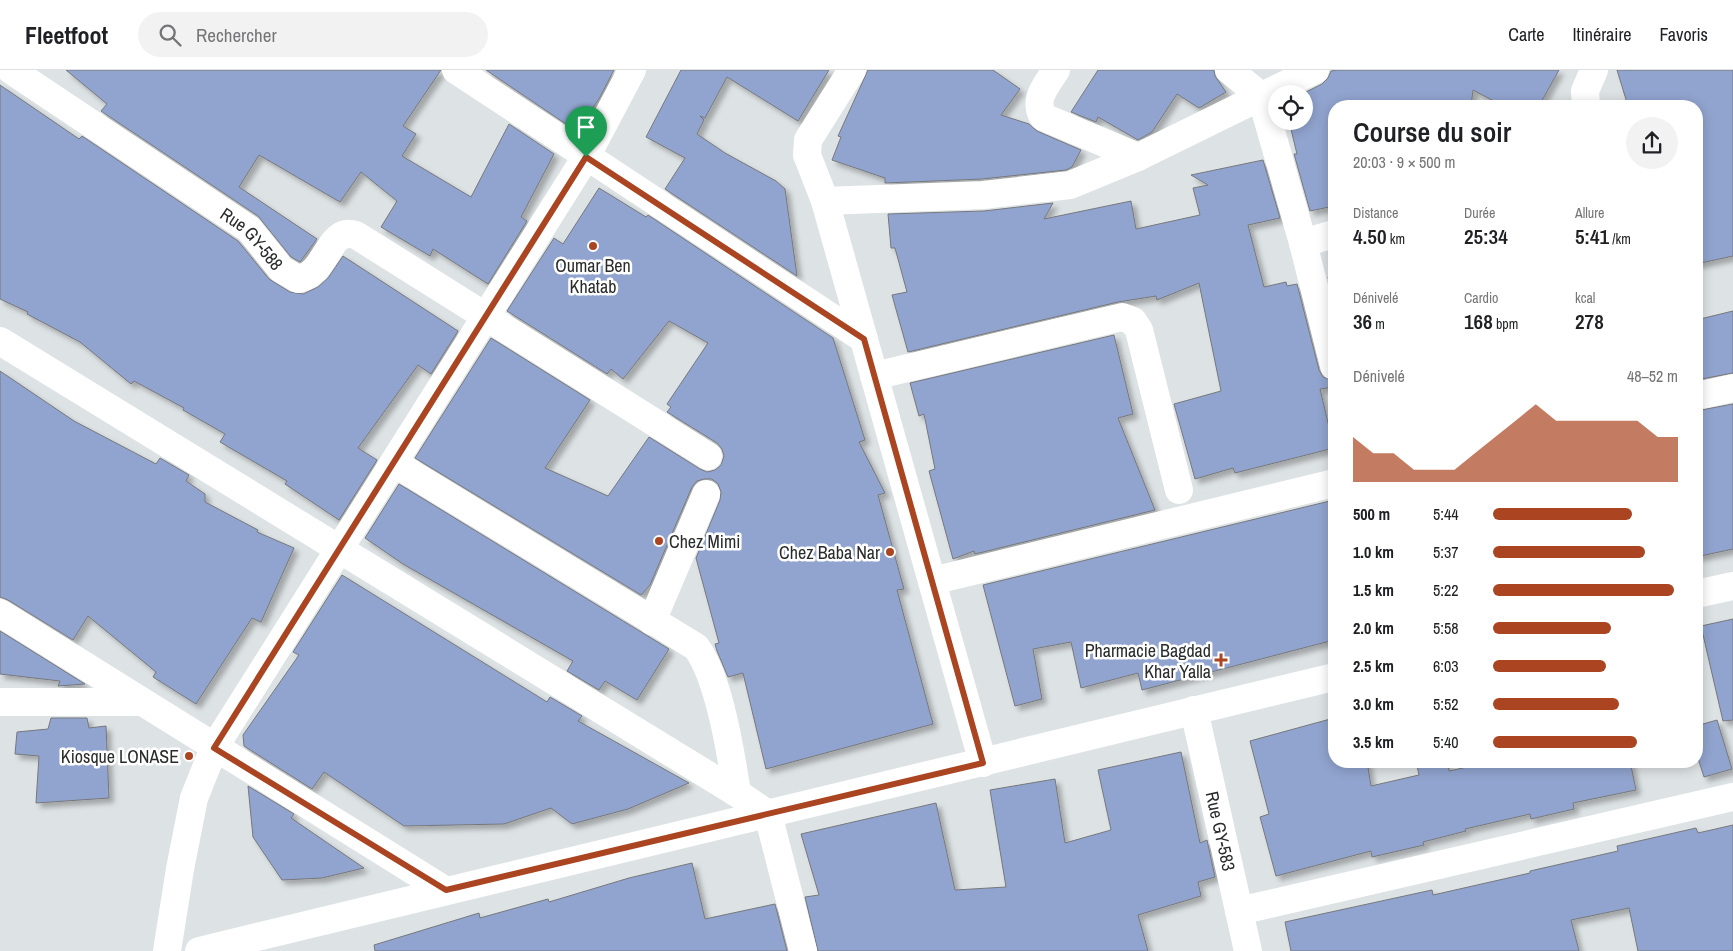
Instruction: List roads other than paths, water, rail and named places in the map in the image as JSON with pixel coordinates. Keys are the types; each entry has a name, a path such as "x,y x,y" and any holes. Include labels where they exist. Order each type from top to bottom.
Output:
{"street":[{"name":"Rue GY-588","path":"11,70 249,229 281,269 298,279 312,274 339,235 348,232 356,235 485,318"},
{"path":"456,70 864,339"},
{"path":"167,951 194,798 214,748 586,157 632,70"},
{"path":"852,70 808,140 807,155 825,201 983,763"},
{"path":"1056,70 1038,98 1038,108 1043,117 1138,158"},
{"path":"1229,70 1261,96 1328,338"},
{"path":"825,201 1032,191 1070,185 1138,158 1314,70"},
{"path":"1303,243 1328,236"},
{"path":"874,376 1122,317 1133,321 1138,330 1179,490"},
{"path":"485,318 708,456"},
{"path":"0,341 737,793 768,814 803,951"},
{"path":"1703,394 1733,388"},
{"path":"394,463 696,647 704,658 732,755 737,793"},
{"path":"932,581 1328,484"},
{"path":"652,621 706,494"},
{"path":"1703,592 1733,586"},
{"path":"0,613 214,748 446,890"},
{"path":"200,951 446,890 983,763 1328,678"},
{"path":"0,702 140,702"},
{"name":"Rue GY-583","path":"1194,710 1248,951"},
{"path":"1239,911 1733,797"}],"place":[{"name":"Oumar Ben Khatab","path":"593,246"},
{"name":"Chez Mimi","path":"659,541"},
{"name":"Chez Baba Nar","path":"890,552"},
{"name":"Pharmacie Bagdad Khar Yalla","path":"1221,660"},
{"name":"Kiosque LONASE","path":"189,756"}]}
